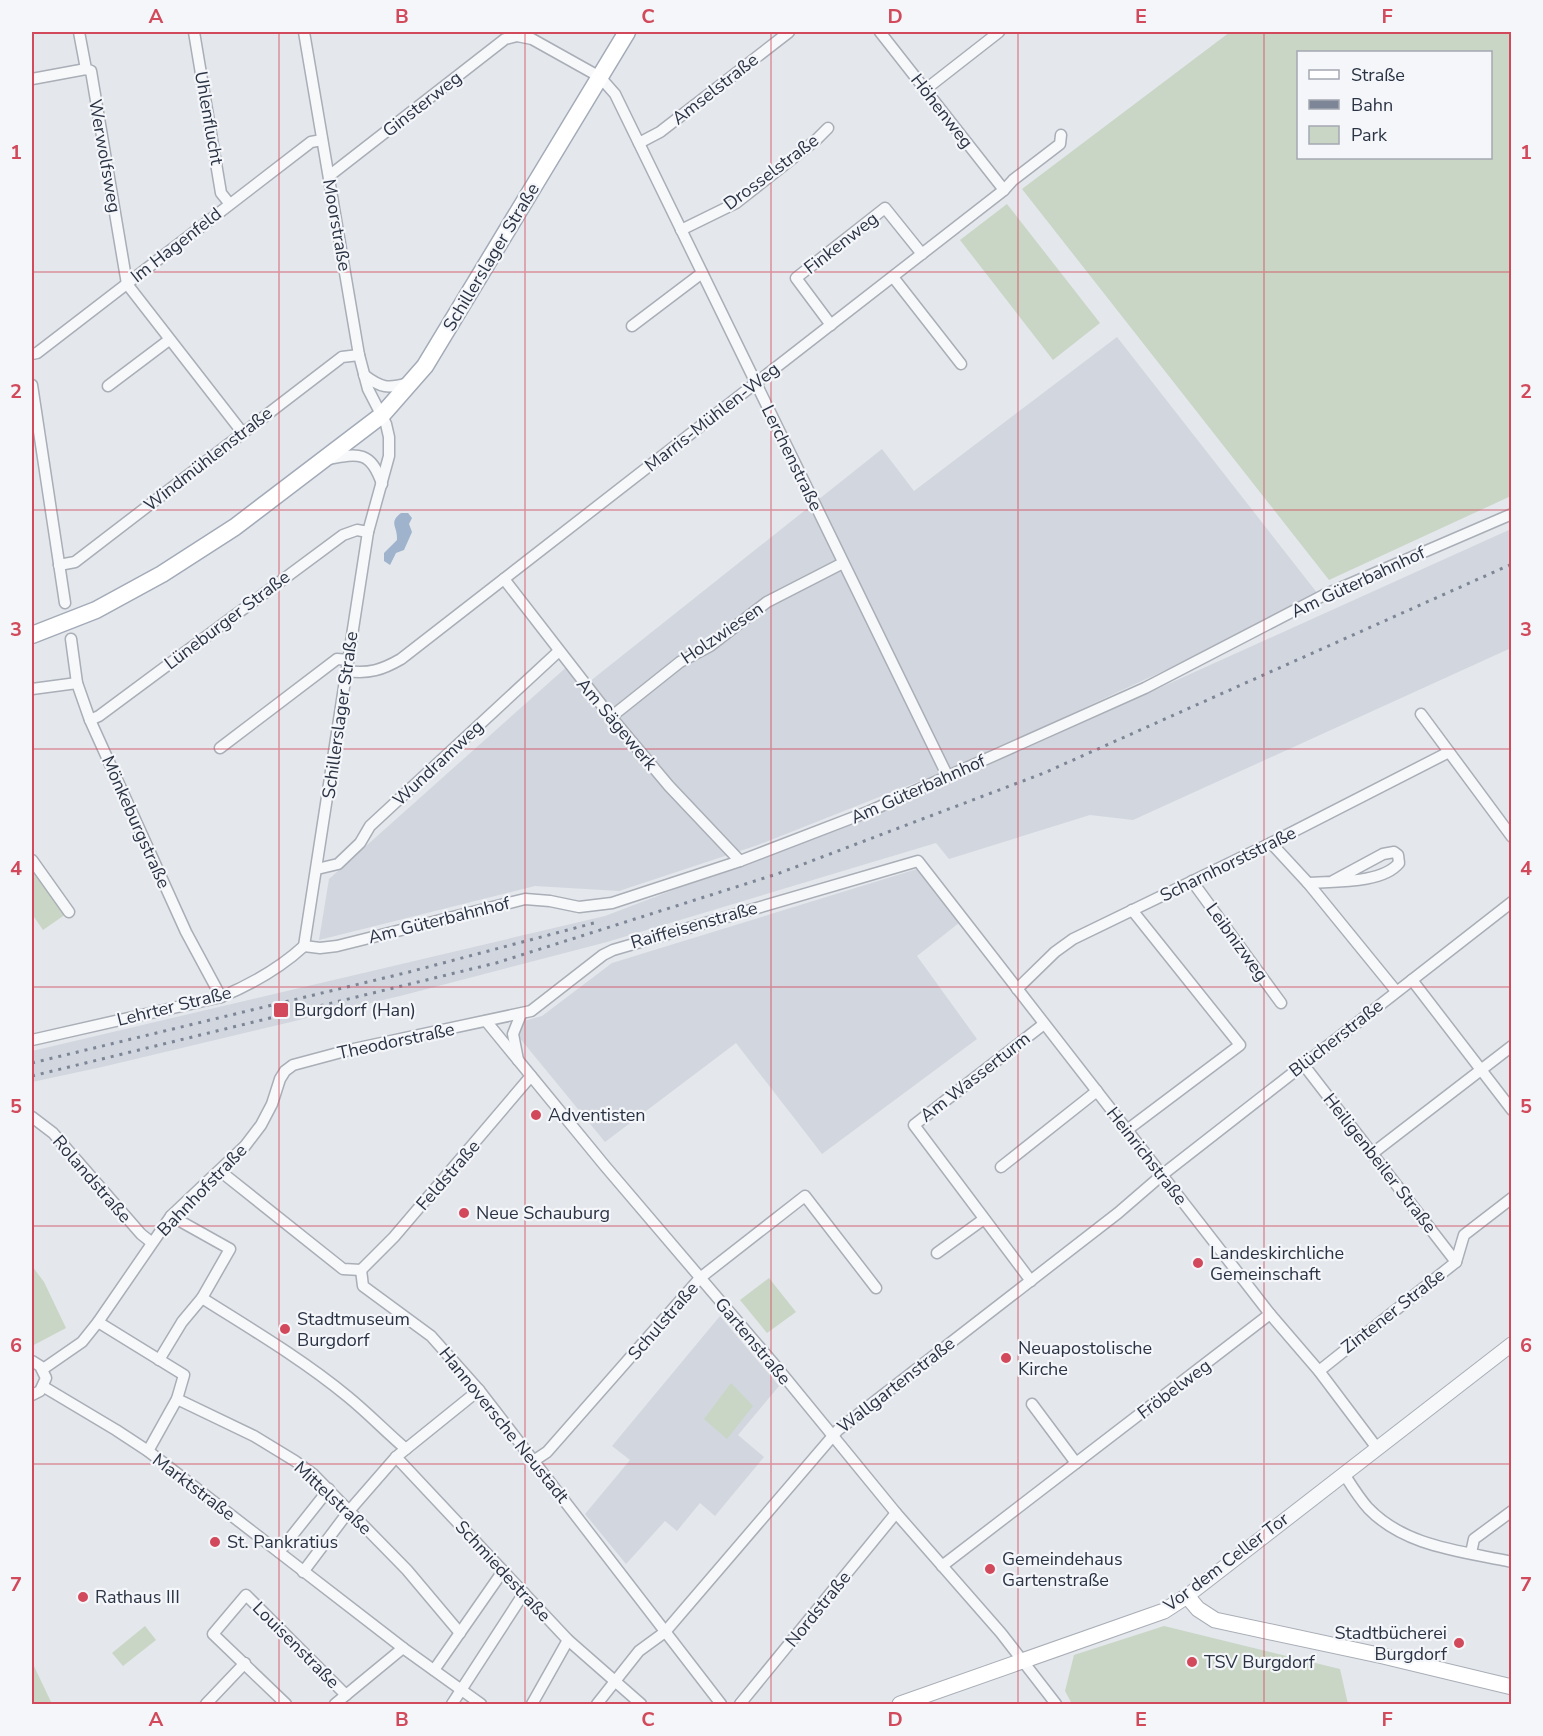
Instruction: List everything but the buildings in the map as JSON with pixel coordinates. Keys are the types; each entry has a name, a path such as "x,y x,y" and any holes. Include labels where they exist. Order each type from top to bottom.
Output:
{"main road":[{"name":"Schillerslager Straße","path":"382,415 425,366 627,32"},
{"path":"32,634 96,610 162,574 235,527 382,415"},
{"path":"1187,1596 1198,1609 1215,1620 1383,1656 1512,1687"},
{"name":"Vor dem Celler Tor","path":"900,1704 1164,1611 1187,1596"}],"street":[{"name":"Werwolfsweg","path":"79,32 86,69 91,71 127,284"},
{"name":"Uhlenflucht","path":"194,32 221,193 229,203"},
{"name":"Moorstraße","path":"304,32 359,355 368,389 382,415"},
{"name":"Amselstraße","path":"639,143 660,132 789,32"},
{"name":"Höhenweg","path":"880,32 1004,190"},
{"path":"926,89 999,32"},
{"path":"516,34 531,39 600,77"},
{"name":"Ginsterweg","path":"329,176 505,39 516,34"},
{"path":"32,79 86,69"},
{"name":"Lerchenstraße","path":"600,77 615,94 948,777"},
{"name":"Drosselstraße","path":"681,230 736,203 828,128"},
{"name":"Marris-Mühlen-Weg","path":"220,748 337,659 364,673 388,666 401,659 1004,190 1013,180 1059,144 1061,135"},
{"name":"Im Hagenfeld","path":"32,354 37,353 311,142 322,140"},
{"name":"Finkenweg","path":"831,325 796,278 885,208 922,254"},
{"path":"632,326 702,273"},
{"path":"893,277 961,364"},
{"path":"127,284 242,432"},
{"path":"108,386 169,340"},
{"name":"Windmühlenstraße","path":"59,565 75,561 342,357 359,355"},
{"path":"364,375 377,384 387,387 412,383"},
{"path":"32,385 65,603"},
{"name":"Schillerslager Straße","path":"304,946 368,532 389,456 389,437 382,415"},
{"path":"326,459 357,454 365,457 371,461 378,472 382,484"},
{"name":"Am Güterbahnhof","path":"304,946 320,948 337,946 525,898 550,900 579,907 612,903 740,861 870,812 948,777 1145,688 1324,595 1506,517"},
{"name":"Lüneburger Straße","path":"90,720 343,535 357,530 368,532"},
{"name":"Holzwiesen","path":"610,717 680,662 710,646 767,602 843,563"},
{"name":"Am Sägewerk","path":"504,579 610,717 669,786 740,861"},
{"name":"Mönkeburgstraße","path":"71,639 77,683 90,720 186,932 221,997"},
{"name":"Wundramweg","path":"317,869 338,864 360,843 370,826 559,651"},
{"path":"32,689 77,683"},
{"path":"1420,714 1512,837"},
{"name":"Scharnhorststraße","path":"1017,989 1054,952 1073,939 1271,843 1449,752"},
{"path":"1271,843 1308,883 1396,991"},
{"path":"1308,883 1359,880 1387,872 1399,863 1398,855 1389,852 1383,854 1333,881"},
{"path":"32,860 69,912"},
{"name":"Heinrichstraße","path":"918,861 1377,1448"},
{"name":"Raiffeisenstraße","path":"486,1022 531,1011 603,955 613,950 918,861"},
{"name":"Leibnizweg","path":"1192,881 1281,1003"},
{"name":"Blücherstraße","path":"1162,1175 1512,902"},
{"path":"1127,1130 1240,1045 1132,910"},
{"name":"Lehrter Straße","path":"32,1040 221,997 249,985 284,964 304,946"},
{"path":"1412,980 1512,1110"},
{"path":"518,1060 513,1034 521,1014"},
{"name":"Gartenstraße","path":"486,1022 896,1513 1001,1633 1056,1704"},
{"name":"Theodorstraße","path":"305,1062 401,1038 486,1022"},
{"name":"Am Wasserturm","path":"1031,1281 914,1125 1044,1024"},
{"path":"1373,1153 1512,1046"},
{"name":"Bahnhofstraße","path":"43,1369 82,1342 171,1216 245,1146 261,1125 272,1104 282,1075 293,1065 305,1062"},
{"name":"Heiligenbeiler Straße","path":"1303,1064 1456,1262"},
{"name":"Feldstraße","path":"361,1270 394,1238 531,1076"},
{"path":"1001,1167 1097,1091"},
{"name":"Rolandstraße","path":"32,1117 53,1133 141,1234 152,1242"},
{"path":"220,1171 344,1269 361,1270"},
{"name":"Wallgartenstraße","path":"597,1704 639,1651 665,1632 832,1436 1118,1213 1162,1175"},
{"name":"Schulstraße","path":"535,1460 547,1452 700,1278 805,1196 876,1288"},
{"name":"Zintener Straße","path":"1319,1371 1456,1262 1464,1235 1512,1198"},
{"path":"159,1360 182,1322 202,1298 230,1249 171,1216"},
{"path":"937,1253 984,1218"},
{"name":"Hannoversche Neustadt","path":"361,1270 363,1286 431,1336 479,1390 721,1704"},
{"path":"202,1298 283,1349 348,1397 406,1449"},
{"name":"Fröbelweg","path":"942,1566 1270,1314"},
{"path":"98,1322 184,1375 177,1400 148,1451"},
{"name":"Vor dem Celler Tor","path":"1187,1596 1512,1344"},
{"path":"32,1361 43,1369 46,1378 44,1387 32,1395"},
{"name":"Marktstraße","path":"44,1387 148,1451 303,1572 482,1704"},
{"path":"303,1572 349,1511 396,1457 479,1390"},
{"name":"Mittelstraße","path":"177,1400 254,1436 295,1461 329,1489 407,1570 460,1633"},
{"path":"1032,1404 1076,1463"},
{"name":"Schmiedestraße","path":"396,1457 568,1640 641,1704"},
{"path":"1344,1474 1367,1507 1388,1526 1411,1539 1512,1562"},
{"path":"279,1552 329,1489"},
{"path":"1471,1553 1474,1539 1512,1511"},
{"name":"Nordstraße","path":"740,1704 896,1513"},
{"path":"434,1670 503,1571"},
{"path":"452,1704 524,1593"},
{"name":"Louisenstraße","path":"245,1663 213,1634 246,1595 346,1695"},
{"path":"532,1704 568,1640"},
{"path":"335,1704 404,1648"},
{"path":"206,1704 245,1663 286,1704"}],"shaded area":[{"path":"1117,337 1318,594 1202,653 970,761 758,845 619,891 535,886 319,940 329,879 571,663 589,682 882,449 914,491"},
{"path":"1511,529 1511,648 1133,820 1090,815 949,859 936,843 607,942 404,995 32,1082 32,1051 605,916 927,793"},
{"path":"917,869 959,923 917,956 977,1039 822,1154 736,1043 605,1142 509,1025 542,1016 612,963"},
{"path":"720,1316 779,1386 738,1435 764,1457 715,1516 700,1503 677,1531 665,1521 626,1564 585,1514 630,1460 612,1446"}],"green space":[{"path":"1230,32 1511,32 1511,496 1329,580 1022,189"},
{"path":"1007,204 1100,323 1053,360 960,240"},
{"path":"32,869 66,914 43,930 32,914"},
{"path":"32,1266 44,1282 66,1328 32,1346"},
{"path":"769,1278 796,1312 767,1333 740,1300"},
{"path":"731,1383 753,1406 727,1439 704,1419"},
{"path":"145,1626 156,1640 123,1666 112,1653"},
{"name":"TSV Burgdorf","path":"1164,1626 1340,1669 1348,1704 1072,1704 1065,1691 1074,1655"},
{"path":"32,1662 52,1704 32,1704"}],"water":[{"path":"401,513 408,513 412,518 409,524 412,532 404,550 396,553 390,565 384,561 384,553 397,540 394,522"}],"railway":[{"path":"32,1076 496,963 777,874 1044,773 1512,564"},
{"path":"32,1063 409,972 594,923"}],"place":[{"name":"Burgdorf (Han)","path":"281,1010"},
{"name":"Adventisten","path":"536,1115"},
{"name":"Neue Schauburg","path":"464,1213"},
{"name":"Landeskirchliche Gemeinschaft","path":"1198,1263"},
{"name":"Stadtmuseum Burgdorf","path":"285,1329"},
{"name":"Neuapostolische Kirche","path":"1006,1358"},
{"name":"St. Pankratius","path":"215,1542"},
{"name":"Gemeindehaus Gartenstraße","path":"990,1569"},
{"name":"Rathaus III","path":"83,1597"},
{"name":"Stadtbücherei Burgdorf","path":"1459,1643"},
{"name":"TSV Burgdorf","path":"1192,1662"}]}
